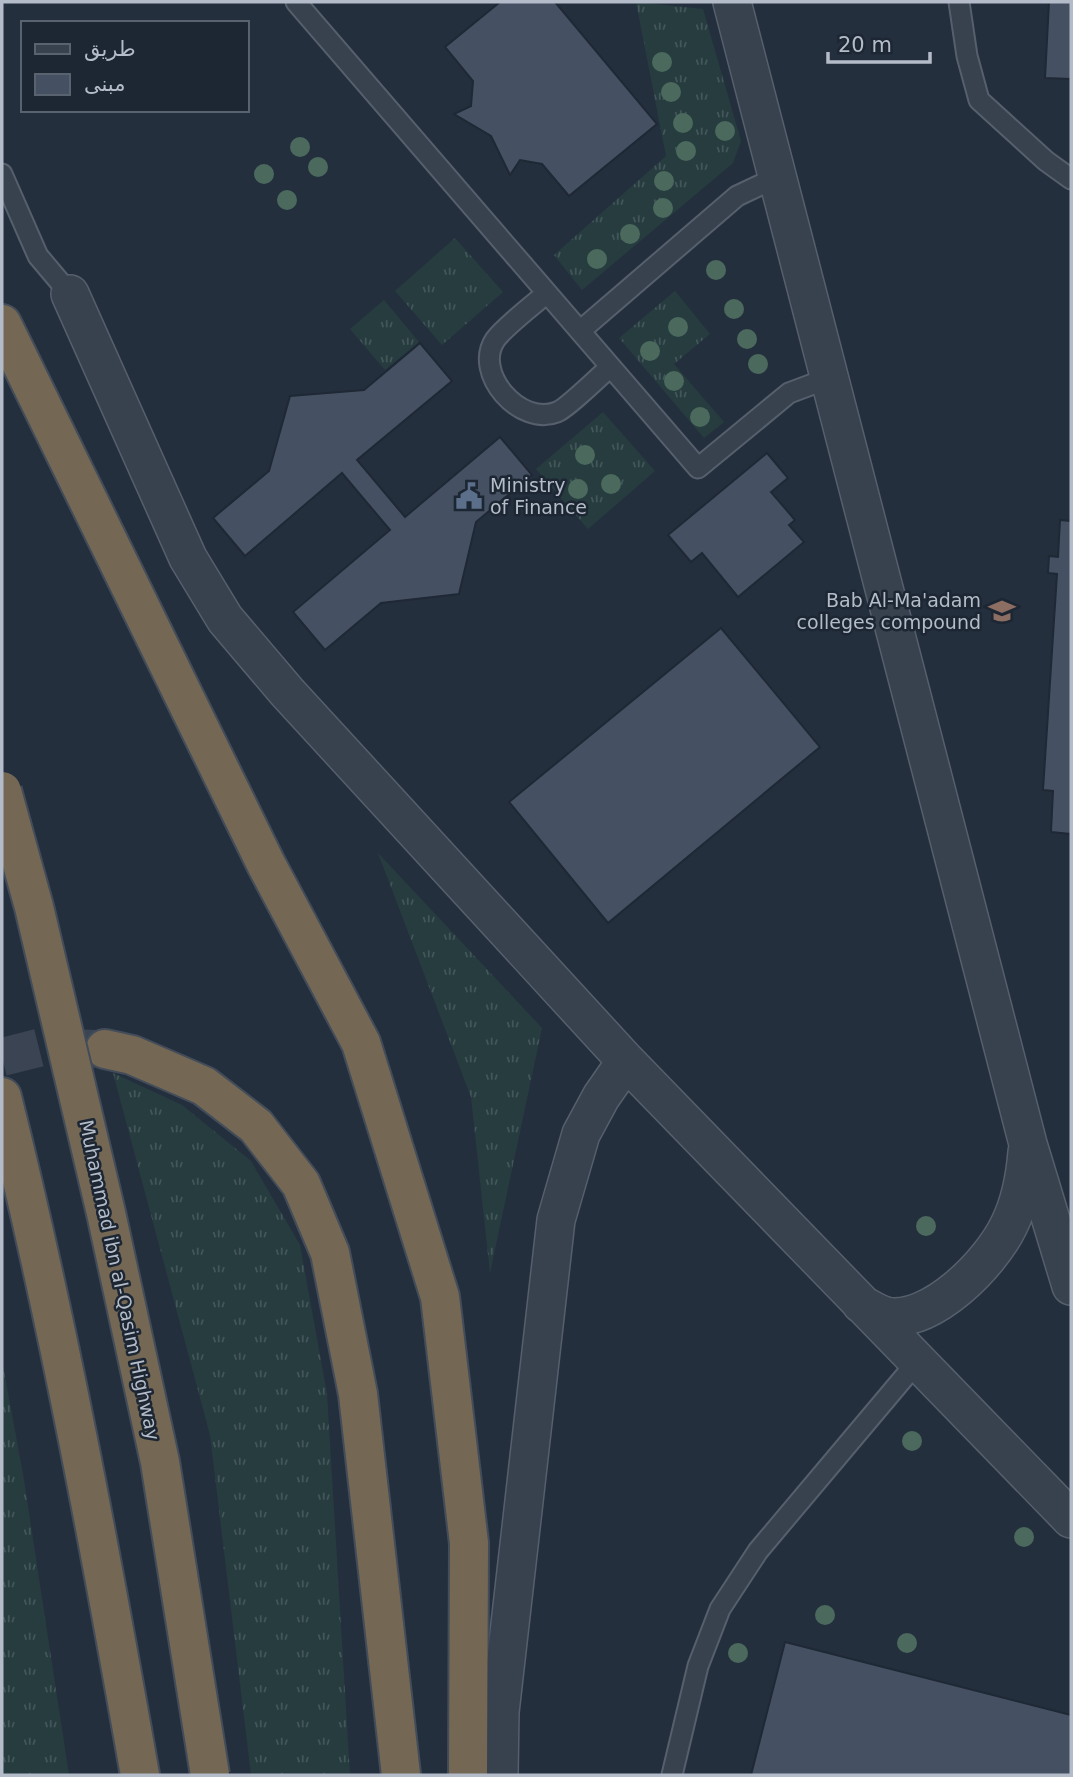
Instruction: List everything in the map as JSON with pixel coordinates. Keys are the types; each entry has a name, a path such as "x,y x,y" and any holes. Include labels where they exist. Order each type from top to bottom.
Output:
{"highway":[{"path":"2,324 266,864 361,1043 440,1297 469,1543 468,1775"},
{"name":"Muhammad ibn al-Qasim Highway","path":"2,791 34,907 85,1120 160,1462 210,1775"},
{"path":"105,1049 132,1055 204,1086 256,1126 301,1184 330,1253 358,1394 401,1775"},
{"path":"2,1097 32,1215 89,1490 140,1775"}],"street":[{"path":"732,2 1028,1144 1071,1286"},
{"path":"70,294 188,558 225,619 287,692 626,1061 1071,1519"},
{"path":"499,1775 500,1712 556,1220 581,1134 601,1097 626,1061"},
{"path":"860,1303 884,1316 910,1316 934,1305 975,1273 1009,1227 1021,1193 1028,1144"}],"lane":[{"path":"296,2 698,468 789,393 830,378"},
{"path":"959,2 967,56 979,100 1046,161 1071,179"},
{"path":"580,331 737,196 777,177"},
{"path":"3,181 38,256 70,294"},
{"path":"547,293 494,341 491,360 494,379 504,396 519,408 538,414 558,412 610,367"},
{"path":"672,1775 698,1666 720,1609 758,1551 917,1362"}],"green space":[{"path":"636,2 703,9 741,141 733,163 582,290 554,255 666,156"},
{"path":"455,238 503,292 442,345 395,291"},
{"path":"675,291 710,334 674,364 724,422 704,438 619,338"},
{"path":"384,300 419,342 385,370 350,329"},
{"path":"603,412 655,471 588,529 536,469"},
{"path":"378,853 542,1028 490,1273 471,1097"},
{"path":"113,1073 182,1105 251,1161 300,1245 327,1394 350,1775 251,1775 210,1435"},
{"path":"2,1360 24,1480 69,1775 2,1775"}],"building":[{"path":"500,2 555,2 657,124 569,196 542,164 520,160 510,175 491,136 454,114 471,106 473,81 445,47"},
{"path":"1049,2 1071,2 1071,79 1045,78"},
{"name":"Ministry of Finance","path":"420,343 452,381 357,460 405,517 500,437 532,475 476,522 459,594 381,603 325,650 293,612 390,530 342,473 245,556 213,518 269,471 290,396 364,390"},
{"path":"767,453 788,478 771,492 795,520 789,525 804,542 738,597 702,553 691,562 668,535"},
{"path":"1060,520 1071,521 1071,834 1051,832 1053,791 1043,790 1057,574 1048,573 1049,556 1058,557"},
{"path":"721,628 820,747 608,923 509,802"},
{"path":"785,1642 1071,1715 1071,1775 751,1775"}],"tunnel":[{"path":"2,1057 42,1047 99,1049"}],"place":[{"name":"Ministry of Finance","path":"469,496"},
{"name":"Bab Al-Ma'adam colleges compound","path":"1002,611"}]}
